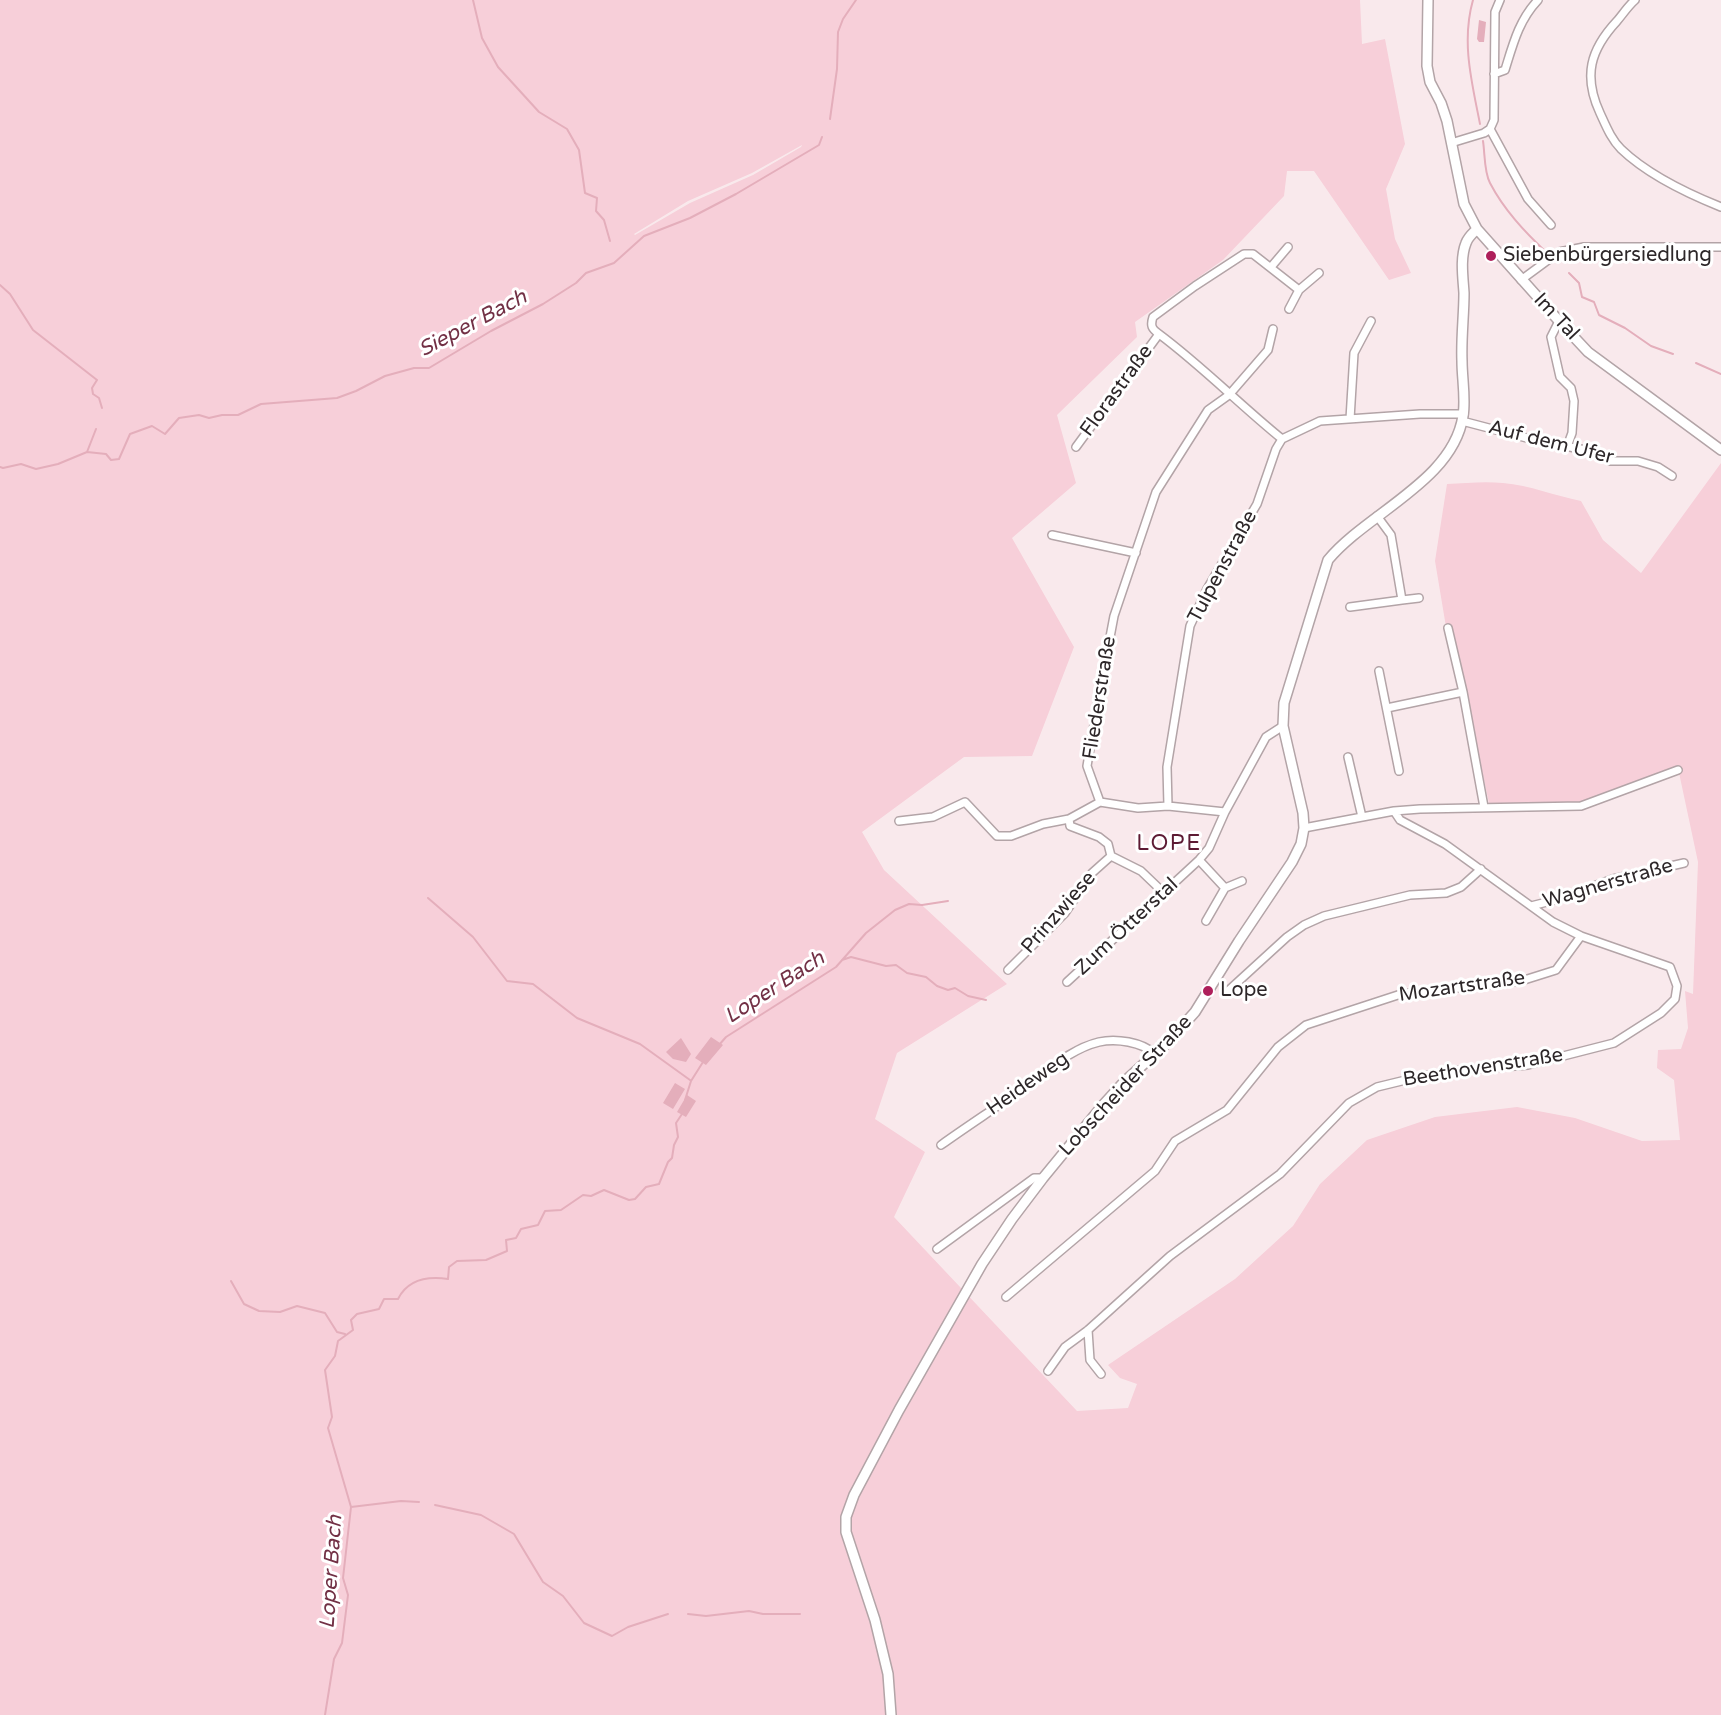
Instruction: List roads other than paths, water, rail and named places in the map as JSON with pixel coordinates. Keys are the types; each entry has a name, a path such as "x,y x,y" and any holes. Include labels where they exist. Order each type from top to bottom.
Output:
{"street":[{"name":"Im Tal","path":"1428,0 1427,66 1430,82 1447,121 1464,204 1477,229 1588,352 1721,450"},
{"path":"1452,143 1484,133 1490,129 1494,120 1495,12 1500,0"},
{"path":"1494,74 1505,70 1517,30 1528,11 1538,0"},
{"path":"1635,0 1599,42 1592,61 1590,82 1596,104 1609,134 1620,148 1637,163 1681,189 1721,207"},
{"path":"1490,129 1528,199 1551,225"},
{"name":"Lobscheider Straße","path":"891,1715 888,1674 874,1620 846,1532 846,1517 854,1495 887,1431 982,1264 1042,1178 1103,1105 1195,1012 1292,862 1301,844 1304,828 1303,813 1283,726 1284,703 1328,560 1340,544 1426,479 1439,466 1458,433 1463,417 1463,253 1467,240 1477,229"},
{"path":"1271,267 1288,247"},
{"path":"1521,280 1559,252 1584,247 1721,247"},
{"name":"Florastraße","path":"1282,439 1179,349 1152,329 1151,324 1154,318 1244,254 1252,254 1299,290"},
{"path":"1289,309 1299,290 1319,273"},
{"path":"1350,419 1354,353 1371,321"},
{"path":"1558,321 1551,337 1560,377 1572,388 1574,401 1572,433 1568,444"},
{"path":"1229,395 1268,350 1273,329"},
{"name":"Florastraße","path":"1076,447 1159,334"},
{"name":"Fliederstraße","path":"1100,802 1087,766 1114,615 1156,492 1208,410 1229,395"},
{"path":"1282,439 1320,421 1463,417"},
{"name":"Auf dem Ufer","path":"1463,417 1561,447 1568,444 1570,447 1596,452 1610,461 1638,461 1658,467 1672,476"},
{"name":"Tulpenstraße","path":"1168,806 1167,767 1190,626 1207,589 1257,504 1276,449 1282,439"},
{"path":"1377,516 1391,535 1402,600"},
{"path":"1052,535 1136,553"},
{"path":"1350,607 1419,598"},
{"path":"1448,628 1463,692 1484,807"},
{"path":"1379,671 1400,771"},
{"path":"1387,708 1463,692"},
{"path":"899,821 933,817 965,802 997,836 1011,836 1042,824 1069,819 1100,802 1138,808 1168,806 1225,812 1266,737 1283,726"},
{"path":"1348,757 1362,817"},
{"path":"1304,828 1394,811 1581,806 1678,770"},
{"name":"Beethovenstraße","path":"1048,1371 1065,1347 1170,1256 1280,1174 1348,1103 1377,1087 1418,1077 1462,1070 1528,1065 1614,1043 1661,1013 1675,999 1677,986 1670,968 1581,936 1553,922 1444,844 1400,819 1394,811"},
{"name":"Zum Ötterstal","path":"1067,982 1165,894 1199,860 1209,848 1225,812"},
{"path":"1069,819 1070,826 1099,837 1108,844 1111,856 1141,871 1165,894"},
{"name":"Prinzwiese","path":"1008,970 1065,913 1092,873 1111,856"},
{"path":"1199,860 1225,888"},
{"name":"Wagnerstraße","path":"1531,906 1559,899 1613,879 1684,863"},
{"path":"1230,990 1287,937 1304,925 1324,916 1410,895 1446,893 1461,887 1480,870"},
{"path":"1206,921 1225,888 1242,881"},
{"name":"Mozartstraße","path":"1006,1297 1155,1172 1175,1141 1227,1110 1278,1047 1306,1025 1401,994 1521,981 1557,970 1581,936"},
{"name":"Heideweg","path":"941,1145 1073,1052 1100,1041 1146,1046 1155,1054"},
{"name":"Lobscheider Straße","path":"937,1249 1034,1178 1042,1178"},
{"path":"1088,1329 1090,1360 1101,1374"}],"waterway":[{"path":"473,0 482,38 498,67 539,112 567,129 579,150 585,193 597,198 596,211 604,220 610,241"},
{"path":"830,119 837,69 838,32 843,19 856,0"},
{"path":"1473,0 1468,47 1471,78 1480,124"},
{"name":"Sieper Bach","path":"87,452 106,454 111,460 119,459 130,434 152,426 165,434 179,418 199,415 209,418 238,415 261,404 337,398 385,376 414,368 429,368 491,331 543,304 576,283 586,273 614,263 644,236 690,218 736,194 819,145 822,137"},
{"path":"1483,141 1490,183 1515,220 1546,252"},
{"path":"1569,273 1579,283 1582,297 1594,302 1599,315 1625,328 1651,346 1673,354"},
{"path":"0,285 10,294 33,330 97,380 92,388 93,394 99,398 102,408"},
{"path":"1696,363 1721,374"},
{"path":"0,467 21,464 36,469 58,464 87,452 96,429"},
{"path":"428,898 473,937 507,981 533,984 577,1018 640,1044 690,1080"},
{"name":"Loper Bach","path":"719,1045 726,1037 836,967 866,933 895,910 909,904 922,905 948,901"},
{"path":"842,960 851,957 886,966 896,965 907,973 926,977 937,986 948,990 955,988 968,996 986,1000"},
{"name":"Loper Bach","path":"685,1100 691,1081 703,1062"},
{"name":"Loper Bach","path":"325,1715 334,1659 342,1643 348,1595 343,1578 351,1507 328,1428 332,1417 325,1370 335,1356 338,1341 353,1330 351,1320 357,1314 379,1309 384,1299 398,1299 402,1292 413,1283 433,1278 448,1279 449,1267 457,1261 486,1260 507,1251 506,1240 516,1238 521,1229 538,1225 545,1211 561,1210 583,1195 591,1196 604,1190 629,1200 635,1199 646,1187 659,1184 672,1158 678,1137 676,1123 682,1114"},
{"path":"231,1281 244,1304 259,1311 280,1312 297,1306 325,1313 337,1332 345,1334"},
{"path":"351,1507 401,1501 419,1502"},
{"path":"435,1505 481,1515 514,1534 543,1582 563,1596 584,1623 612,1636 628,1627 668,1614"},
{"path":"688,1614 706,1616 749,1611 763,1614 800,1614"}],"place":[{"name":"Siebenbürgersiedlung","path":"1491,256"},
{"name":"Lope","path":"1208,991"}],"district":[{"name":"LOPE","path":"1169,844"}]}
